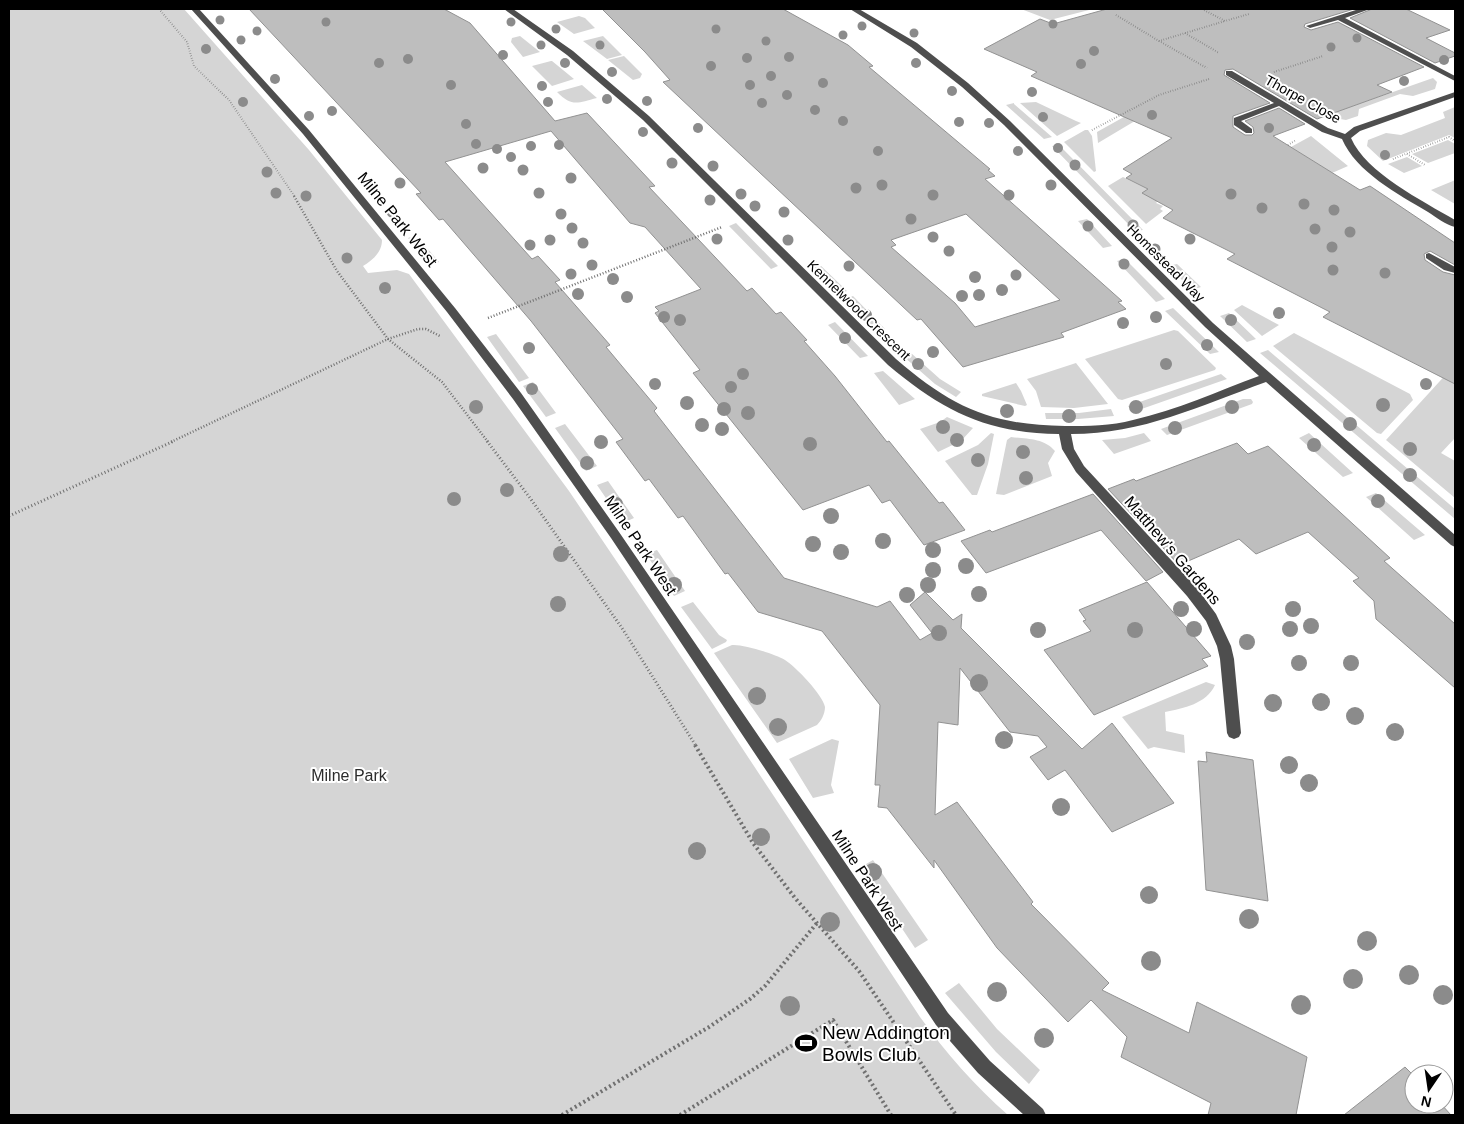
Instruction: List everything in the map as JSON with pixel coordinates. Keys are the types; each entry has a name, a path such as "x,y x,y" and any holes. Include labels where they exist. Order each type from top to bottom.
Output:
{"street":[{"name":"Milne Park West","path":"195,9 306,132 464,327 582,486 923,992 962,1044 984,1067 1037,1115"},
{"name":"Kennelwood Crescent","path":"508,9 544,33 614,89 646,118 884,354 927,392 945,404 986,421 1024,429 1113,428 1139,423 1268,377"},
{"name":"Homestead Way","path":"854,9 914,46 965,85 1007,123 1210,325 1455,542"},
{"path":"1310,26 1366,9"},
{"path":"1338,17 1455,79"},
{"name":"Thorpe Close","path":"1229,73 1325,130 1346,137 1350,149 1369,166 1392,184 1455,224"},
{"path":"1346,137 1358,129 1455,94"},
{"path":"1249,131 1236,121 1281,104"},
{"path":"1429,256 1448,268 1455,270"},
{"name":"Matthew's Gardens","path":"1064,430 1068,450 1080,470 1192,592 1211,618 1224,646 1227,659 1234,733"}],"path":[{"path":"159,9 187,42 194,66 229,100 239,114 288,186 337,271 388,339 442,382 524,490 622,628 701,754 753,843 794,898 859,971 956,1115"},
{"path":"1202,9 1224,21"},
{"path":"1160,41 1248,14"},
{"path":"1116,15 1204,68 1229,73 1259,76 1323,56"},
{"path":"1185,34 1230,60 1229,73"},
{"path":"1092,130 1160,96 1229,73"},
{"path":"1369,166 1407,154 1449,137 1455,141"},
{"path":"1407,154 1425,165"},
{"path":"9,516 250,406 388,339 418,329 426,329 435,335 442,336 746,218"},
{"path":"562,1115 709,1027 750,1000 765,986 817,924"},
{"path":"680,1115 832,1020 891,1115"}],"green space":[{"name":"Milne Park","path":"9,9 184,9 309,150 382,240 376,255 363,266 368,273 397,270 409,274 569,491 705,692 920,1017 961,1069 1008,1115 9,1115"},
{"path":"1021,9 1093,9 1050,20"},
{"path":"579,16 585,18 595,28 574,34 557,22"},
{"path":"520,36 540,52 523,57 511,42 512,38"},
{"path":"603,36 622,55 607,59 583,41"},
{"path":"624,56 642,74 640,78 633,80 608,60"},
{"path":"552,61 574,79 552,86 532,66"},
{"path":"1433,78 1437,82 1435,89 1413,96 1400,94 1359,109 1358,116 1346,120 1334,118 1276,84 1280,82 1333,113"},
{"path":"582,85 597,98 571,102 557,92"},
{"path":"1036,102 1081,123 1057,136 1020,103"},
{"path":"1014,103 1052,137 1044,139 1006,105"},
{"path":"1455,107 1455,138 1449,135 1383,161 1367,146 1368,140 1386,133 1401,135 1445,118 1443,112"},
{"path":"1155,109 1098,143 1097,132 1131,113"},
{"path":"1088,130 1092,136 1096,171 1094,172 1064,142"},
{"path":"1311,136 1348,166 1332,173 1291,147"},
{"path":"1448,140 1455,144 1455,153 1428,163 1412,154"},
{"path":"1059,145 1143,230 1135,231 1052,146"},
{"path":"1407,157 1422,166 1404,173 1388,164"},
{"path":"1123,177 1148,189 1143,193 1158,201 1156,203 1163,206 1160,209 1163,211 1146,224 1108,186"},
{"path":"1455,180 1455,204 1431,190 1453,181"},
{"path":"1087,219 1112,246 1103,248 1078,221"},
{"path":"736,223 778,266 771,269 729,226"},
{"path":"416,235 439,262 431,265 408,238"},
{"path":"1125,259 1165,299 1156,302 1117,261"},
{"path":"816,261 847,291 840,294 809,264"},
{"path":"1177,264 1201,287 1192,290 1168,266"},
{"path":"853,296 885,329 878,331 845,299"},
{"path":"1242,305 1279,325 1262,336 1234,310"},
{"path":"1173,308 1219,352 1210,354 1165,311"},
{"path":"1229,313 1256,339 1247,342 1220,316"},
{"path":"835,322 868,356 860,358 828,325"},
{"path":"1174,330 1178,331 1216,368 1215,370 1122,400 1118,399 1085,359"},
{"path":"1294,333 1410,394 1413,400 1381,434 1377,433 1273,346"},
{"path":"496,334 529,378 519,382 487,337"},
{"path":"1268,350 1455,509 1455,519 1260,353"},
{"path":"911,353 940,379 961,392 956,397 935,384 903,356"},
{"path":"1076,363 1108,404 1074,408 1041,407 1036,391 1027,379"},
{"path":"1450,370 1455,373 1455,438 1441,453 1455,461 1455,498 1386,440"},
{"path":"883,371 915,399 899,405 874,373"},
{"path":"1221,374 1227,379 1133,412 1128,406"},
{"path":"533,382 556,413 546,417 523,386"},
{"path":"1016,383 1027,405 1025,406 982,396 982,394"},
{"path":"1243,399 1251,399 1253,402 1252,404 1167,435 1161,429"},
{"path":"1111,409 1114,416 1078,419 1046,419 1045,413 1079,413"},
{"path":"947,417 973,428 961,441 938,452 920,429 940,422"},
{"path":"565,424 597,466 586,471 555,428"},
{"path":"991,433 994,434 988,464 977,495 972,495 945,461 978,445"},
{"path":"1144,433 1151,441 1114,454 1102,440 1125,438"},
{"path":"1309,433 1353,473 1343,477 1299,438"},
{"path":"1011,437 1040,441 1051,447 1055,451 1048,463 1052,476 1004,495 996,494 1007,440"},
{"path":"608,481 634,518 623,523 597,485"},
{"path":"1376,493 1425,535 1414,540 1366,497"},
{"path":"657,550 685,591 674,596 646,554"},
{"path":"693,602 719,635 727,640 726,642 712,649 681,607"},
{"path":"732,645 774,655 785,660 795,668 814,688 825,707 817,725 777,743 714,653"},
{"path":"1206,682 1215,685 1206,697 1194,704 1165,712 1166,731 1184,735 1185,753 1154,747 1148,749 1122,717"},
{"path":"832,739 839,741 831,785 834,793 813,798 789,759"},
{"path":"873,860 928,940 915,948 861,867"},
{"path":"959,983 997,1029 1040,1070 1029,1084 996,1052 945,993"}],"building":[{"path":"249,9 444,9 470,23 555,121 587,113 655,186 649,187 747,291 752,288 776,314 781,312 807,340 804,341 835,376 887,442 889,441 939,503 943,502 965,530 924,545 890,500 882,503 869,485 803,510 693,373 700,370 655,313 659,311 655,307 701,289 645,227 630,223 551,131 445,162 532,259 538,256 560,280 555,282 610,345 606,347 657,408 654,411 784,578 877,607 890,601 920,640 932,633 910,605 925,592 953,620 962,614 961,628 1082,749 1112,723 1174,803 1112,832 1065,770 1048,780 1030,757 1047,747 1038,736 1010,732 960,668 958,725 938,722 935,815 957,802 1033,902 1031,904 1109,983 1102,990 1189,1033 1197,1002 1307,1057 1296,1115 1208,1115 1211,1103 1121,1057 1127,1037 1091,1000 1068,1022 997,948 934,860 934,868 887,808 878,807 880,785 875,785 880,705 822,631 758,612 728,573 725,574 683,516 678,518 649,479 645,481 616,442 623,439 531,321 443,219 439,220 416,194 421,193"},
{"path":"602,9 783,9 848,45 873,66 869,67 990,169 988,170 995,176 985,179 1122,301 1118,302 1126,309 1061,333 1064,337 963,367 921,319 917,320 663,82 670,80","holes":["966,214 1060,300 975,327 955,303 891,247 896,245 891,240"]},
{"path":"1107,9 1354,9 1305,24 1304,27 1311,30 1338,22 1424,67 1377,85 1392,92 1317,119 1233,69 1225,70 1224,75 1270,103 1233,116 1233,127 1245,135 1252,135 1254,133 1253,127 1245,121 1279,108 1305,124 1273,136 1360,190 1370,186 1455,243 1455,265 1430,251 1424,254 1425,260 1443,272 1455,275 1455,384 1323,317 1330,312 1227,259 1235,254 1163,218 1173,210 1142,193 1148,189 1126,178 1132,174 1123,169 1172,138 1031,76 1037,72 984,49 1040,19 1053,24"},
{"path":"1372,9 1406,9 1450,30 1426,38 1455,53 1455,56 1435,63 1350,18"},
{"path":"1237,443 1248,454 1268,446 1390,558 1384,561 1455,624 1455,688 1376,619 1374,601 1353,581 1359,578 1308,532 1256,554 1239,539 1179,565 1108,489 1134,479 1136,481"},
{"path":"1093,494 1163,572 1146,581 1101,530 986,573 961,541 990,530 992,532"},
{"path":"1147,582 1211,656 1202,659 1208,666 1094,715 1044,650 1091,631 1083,621 1086,620 1079,610"},
{"path":"1206,752 1253,760 1268,901 1206,890 1198,761 1207,762"},
{"path":"1404,1068 1404,1114 1451,1115 1344,1115"}],"place":[{"name":"New Addington Bowls Club","path":"806,1043"}]}
